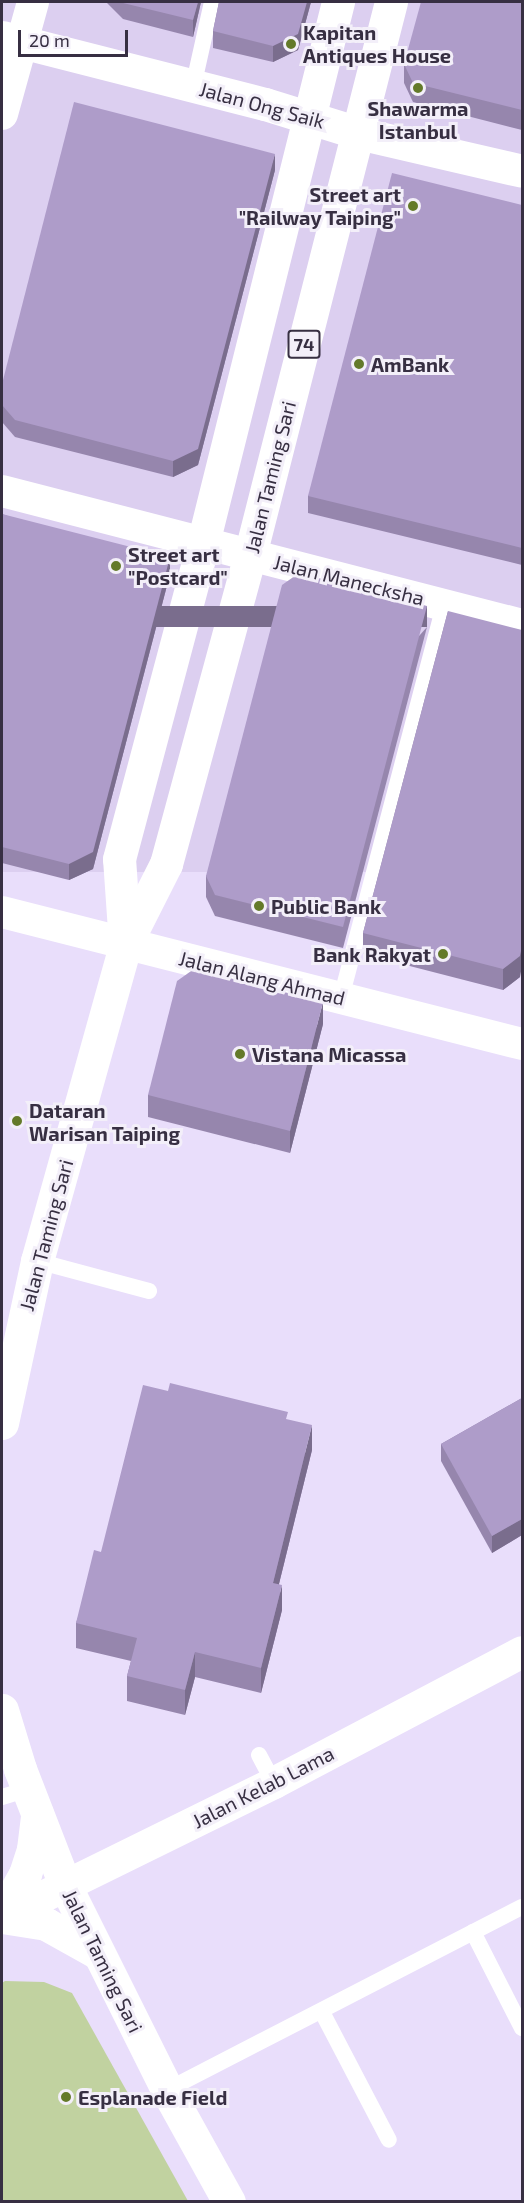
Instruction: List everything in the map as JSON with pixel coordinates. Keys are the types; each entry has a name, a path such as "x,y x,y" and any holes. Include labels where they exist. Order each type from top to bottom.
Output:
{"main road":[{"name":"Jalan Taming Sari","path":"125,945 119,859 203,543 338,2"},
{"name":"Jalan Taming Sari","path":"2,1423 9,1350 37,1261 125,945 166,864 250,555 392,2"},
{"name":"Jalan Ong Saik","path":"11,39 308,117 358,133 522,171"},
{"name":"Jalan Taming Sari","path":"2,1710 22,1799 96,1952 167,2090 229,2202"},
{"path":"22,1799 33,1849 25,1874 2,1916 46,1924 96,1952"}],"street":[{"path":"2,114 11,39 33,2"},
{"name":"Jalan Manecksha","path":"2,491 522,625"},
{"name":"Jalan Alang Ahmad","path":"2,912 522,1044"},
{"name":"Jalan Kelab Lama","path":"2,1916 274,1783 522,1652"}],"lane":[{"path":"193,87 212,2"},
{"path":"340,998 444,604"},
{"path":"37,1261 149,1291"},
{"path":"260,1755 274,1783"},
{"path":"167,2090 522,1907"},
{"path":"472,1932 522,2028"},
{"path":"322,2012 388,2140"}],"shaded area":[{"path":"2,2 522,2 522,872 2,872"}],"green space":[{"name":"Esplanade Field","path":"5,1981 44,1982 72,1993 188,2201 2,2201 2,1983"}],"building":[{"path":"122,2 198,2 193,20"},
{"path":"219,2 307,2 298,34 273,46 213,31"},
{"path":"421,2 522,2 522,110 413,83 404,64"},
{"path":"74,102 275,154 198,449 173,461 15,420 2,405 2,384"},
{"path":"392,173 522,205 522,548 308,496"},
{"path":"2,514 170,557 93,852 69,864 2,847"},
{"path":"299,573 427,606 343,927 215,895 206,876 282,585"},
{"path":"448,611 522,630 522,946 520,956 503,969 363,933"},
{"path":"194,969 323,1002 290,1131 148,1095 177,981"},
{"path":"170,1383 288,1412 286,1419 312,1425 273,1583 282,1585 261,1668 195,1652 185,1690 127,1676 137,1638 76,1623 94,1550 101,1552 143,1385 168,1391"},
{"path":"522,1398 522,1519 492,1536 441,1444"}],"place":[{"name":"Kapitan Antiques House","path":"291,44"},
{"name":"Shawarma Istanbul","path":"418,88"},
{"name":"Street art \"Railway Taiping\"","path":"413,206"},
{"name":"AmBank","path":"359,364"},
{"name":"Street art \"Postcard\"","path":"116,566"},
{"name":"Public Bank","path":"259,906"},
{"name":"Bank Rakyat","path":"443,954"},
{"name":"Vistana Micassa","path":"240,1054"},
{"name":"Dataran Warisan Taiping","path":"17,1121"},
{"name":"Esplanade Field","path":"66,2097"}]}
